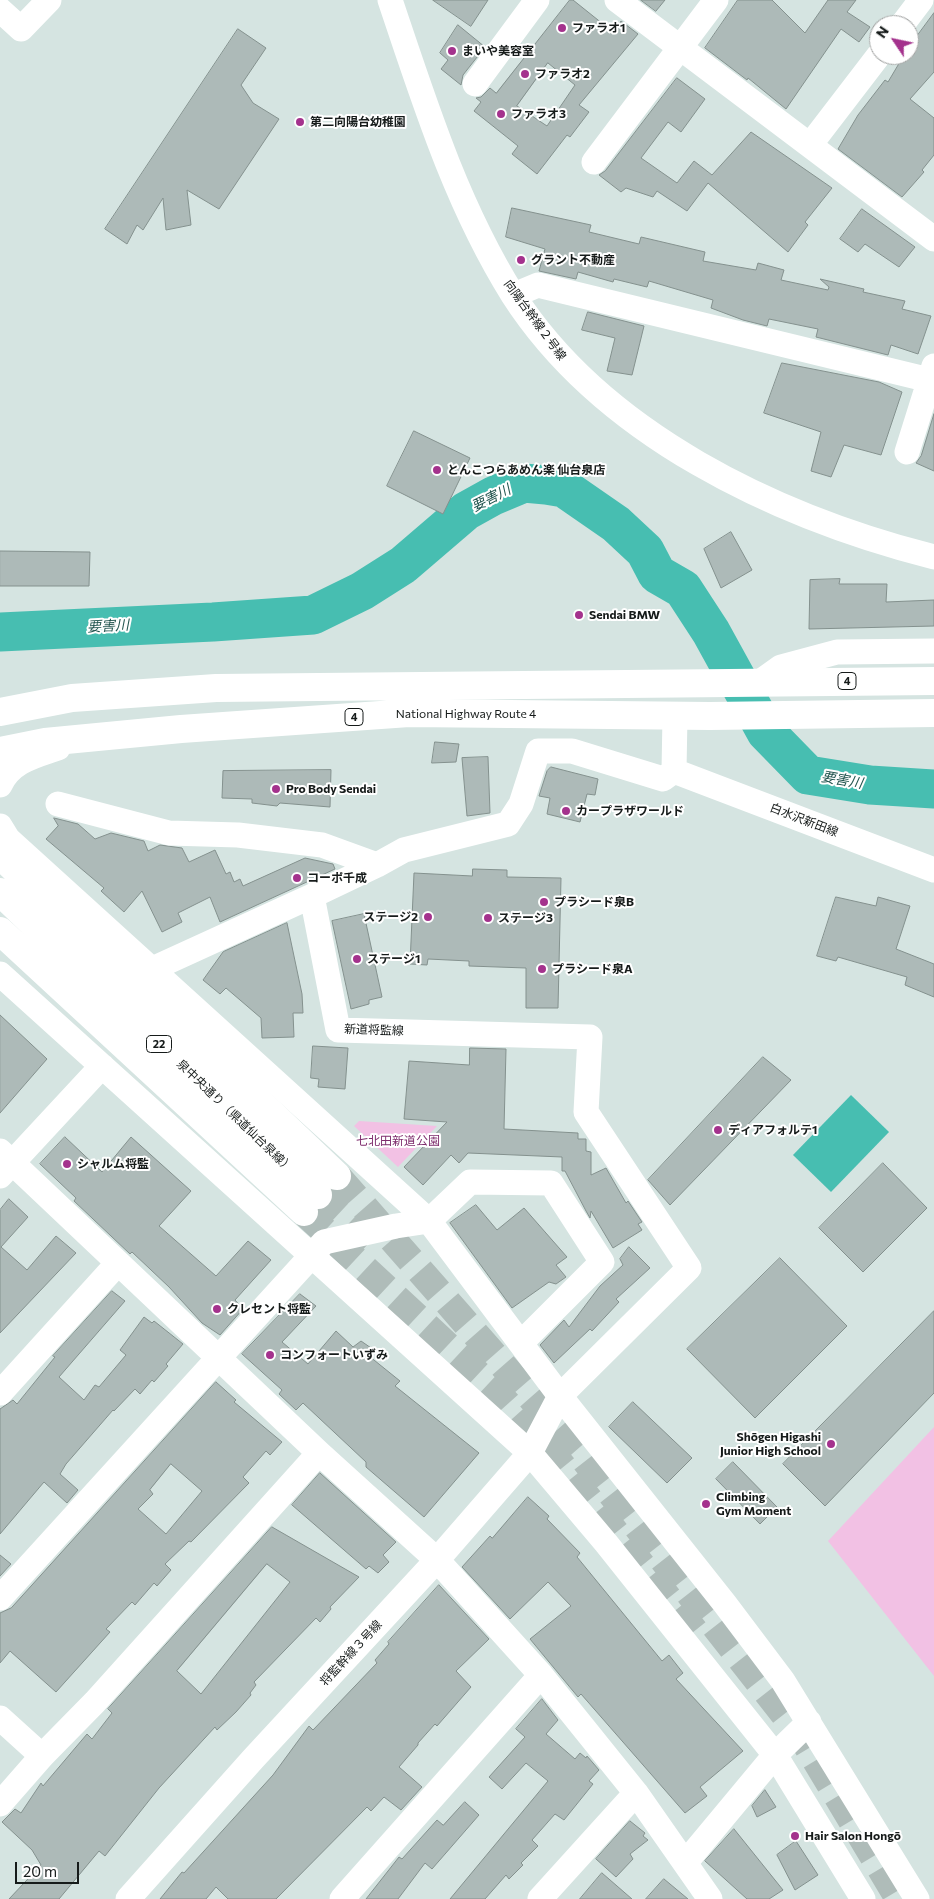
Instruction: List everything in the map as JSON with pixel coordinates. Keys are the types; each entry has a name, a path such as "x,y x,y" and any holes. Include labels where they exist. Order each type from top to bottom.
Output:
{"main road":[{"name":"4","path":"0,712 72,698 216,688 934,681"},
{"name":"National Highway Route 4","path":"0,751 45,742 84,738 409,713 710,716 934,713"},
{"path":"0,855 230,1076 320,1194"},
{"name":"泉中央通り（県道仙台泉線）","path":"0,892 320,1194"},
{"name":"泉中央通り（県道仙台泉線）","path":"0,931 320,1194"}],"street":[{"path":"0,10 21,29 49,0"},
{"name":"向陽台幹線２号線","path":"390,0 456,185 514,295 564,361 610,404 679,451 766,498 813,519 866,538 934,557"},
{"path":"475,84 537,0"},
{"path":"617,0 810,145 931,231"},
{"path":"594,162 716,0"},
{"path":"910,15 921,0"},
{"path":"810,145 871,65"},
{"path":"514,295 538,285 933,375 907,452"},
{"path":"760,682 781,667 837,652 934,651"},
{"path":"150,970 312,896 404,850 508,824 521,804 538,751 572,751 663,779 674,770 675,716"},
{"path":"0,785 5,775 18,763 84,738"},
{"name":"白水沢新田線","path":"674,770 934,870"},
{"path":"58,804 169,833 238,835 322,845 377,865"},
{"path":"0,826 8,839 150,970 429,1221 560,1396 725,1604 783,1681 810,1722 917,1899"},
{"name":"新道将監線","path":"312,896 338,1030 590,1037 586,1112 689,1268 560,1396"},
{"path":"0,974 530,1453 606,1543 775,1756 863,1899"},
{"path":"102,1066 4,1163 118,1262 319,1453 437,1560 541,1675 636,1793 686,1862 710,1899"},
{"path":"0,1598 324,1242 429,1221 470,1182 552,1183 602,1262 521,1343"},
{"path":"0,1393 118,1262"},
{"name":"将監幹線３号線","path":"128,1899 246,1767 437,1560 530,1453 560,1396"},
{"path":"0,1804 42,1756 95,1702 319,1453"},
{"path":"342,1899 541,1675"},
{"path":"0,1718 42,1756"},
{"path":"686,1862 775,1756 810,1722"},
{"path":"540,1899 636,1793"}],"green space":[{"name":"七北田新道公園","path":"359,1121 437,1126 398,1167 354,1126"},
{"path":"934,1427 934,1676 828,1541"}],"water":[{"path":"851,1095 889,1132 831,1192 793,1155"}],"building":[{"path":"433,0 488,0 471,26"},
{"path":"570,0 573,0 613,32 621,21 638,34 579,105 589,112 570,137 567,135 537,174 512,154 518,146 474,111 481,102 476,98 481,97 490,88 496,93","holes":["548,63 575,85 547,126 517,106"]},
{"path":"641,0 665,0 656,11"},
{"path":"738,0 772,0 805,33 828,0 856,0 847,12 869,26 859,42 841,29 786,109 748,78 747,80 705,48"},
{"path":"934,13 934,72 910,99 934,118 934,155 922,170 924,172 902,197 838,149 858,115 885,80 888,82 898,65 919,65 919,33"},
{"path":"458,25 485,47 463,75 461,85 441,69 448,60 440,53"},
{"path":"238,29 266,48 241,85 253,103 279,119 219,209 187,190 191,225 166,230 163,198 143,230 137,225 127,244 105,229"},
{"path":"677,78 705,99 681,132 668,122 641,158 677,183 694,161 712,175 751,132 832,188 805,222 808,225 788,252 708,183 687,211 657,191 653,197 626,188 621,192 599,175 605,171"},
{"path":"512,208 591,225 589,232 639,244 641,237 705,252 703,261 756,270 758,263 784,270 781,280 828,290 829,287 820,279 864,289 863,292 905,301 902,309 931,316 918,354 891,345 888,355 816,337 818,329 769,319 767,326 743,320 711,308 713,300 649,281 647,287 614,279 613,282 578,272 576,279 539,271 545,249 506,237"},
{"path":"862,209 915,247 899,267 865,244 858,252 840,239"},
{"path":"588,312 644,326 632,375 607,371 615,338 582,330"},
{"path":"782,363 879,382 902,392 881,455 844,445 831,477 811,471 821,432 764,413"},
{"path":"934,414 934,471 916,463 921,456"},
{"path":"414,431 470,458 443,514 387,486"},
{"path":"731,532 752,570 721,588 704,549"},
{"path":"0,551 90,552 89,586 0,586"},
{"path":"840,579 839,584 887,584 886,602 934,600 934,626 809,629 810,580"},
{"path":"435,742 459,744 456,762 432,763"},
{"path":"488,757 490,813 467,816 462,758"},
{"path":"551,767 598,779 595,795 587,794 580,822 547,814 550,798 539,796 547,771"},
{"path":"331,770 330,807 280,803 277,806 252,803 252,799 222,798 223,771"},
{"path":"54,818 78,824 95,839 111,833 144,841 148,851 160,845 182,848 189,862 215,850 226,874 230,872 234,882 240,879 243,886 305,858 333,864 335,869 220,922 210,897 178,913 182,922 162,932 142,891 124,912 101,891 104,888 46,839 58,826"},
{"path":"473,869 507,870 507,877 561,878 558,1008 526,1008 526,968 469,966 469,961 428,959 427,965 410,964 414,873 472,876"},
{"path":"836,897 876,906 878,897 910,906 896,949 934,964 934,997 905,985 907,977 838,957 836,961 817,956"},
{"name":"ステージ1","path":"364,914 382,997 369,1000 369,1004 351,1009 332,921"},
{"path":"287,923 302,994 303,1013 293,1013 294,1037 262,1038 261,1018 226,988 220,994 203,980 223,952"},
{"path":"0,1015 47,1059 0,1113"},
{"path":"313,1046 348,1048 345,1089 318,1087 319,1079 311,1078"},
{"path":"470,1048 506,1049 504,1129 578,1133 578,1139 586,1139 586,1151 591,1152 591,1175 606,1168 626,1203 628,1201 642,1222 638,1224 642,1230 613,1248 591,1211 590,1218 565,1171 562,1171 562,1157 468,1153 459,1163 451,1155 423,1185 404,1167 447,1122 404,1119 409,1061 469,1065"},
{"name":"ディアフォルテ1","path":"763,1057 791,1080 670,1205 648,1180"},
{"path":"65,1137 102,1172 131,1137 191,1191 159,1226 216,1276 248,1241 271,1260 235,1300 243,1309 220,1335 202,1323 169,1287 132,1252 130,1254 74,1201 76,1198 40,1164"},
{"path":"883,1163 927,1208 863,1272 819,1228"},
{"path":"9,1199 28,1217 1,1247 27,1270 56,1236 76,1253 0,1333 0,1210"},
{"path":"476,1205 497,1230 524,1208 567,1257 556,1265 566,1277 556,1284 549,1282 512,1308 450,1223"},
{"path":"629,1247 650,1268 616,1299 619,1302 592,1331 590,1329 554,1363 540,1345 564,1320 569,1327 600,1286 623,1265 620,1259"},
{"path":"780,1258 847,1326 755,1418 687,1349"},
{"path":"112,1291 125,1301 59,1377 84,1400 95,1385 99,1387 126,1355 120,1350 144,1317 152,1323 154,1321 183,1344 154,1382 152,1380 140,1394 135,1389 113,1410 66,1464 60,1474 78,1490 67,1503 44,1482 0,1534 0,1409 13,1400 17,1404 55,1357 53,1356"},
{"path":"300,1294 316,1306 282,1342 308,1364 336,1331 353,1347 361,1341 374,1350 369,1356 400,1381 395,1386 479,1453 424,1517 366,1467 366,1462 303,1403 296,1410 279,1394 282,1390 242,1354"},
{"path":"934,1311 934,1393 825,1506 783,1464"},
{"path":"216,1382 236,1400 234,1402 282,1442 270,1455 266,1451 243,1477 249,1483 191,1542 189,1541 165,1564 171,1570 157,1586 154,1583 135,1605 132,1602 106,1629 110,1632 56,1692 10,1651 0,1663 0,1613 11,1608","holes":["171,1464 202,1491 166,1534 138,1509 153,1494 150,1490"]},
{"path":"633,1402 692,1458 667,1483 609,1427"},
{"path":"733,1462 777,1507 760,1524 716,1479"},
{"path":"320,1473 396,1542 383,1555 389,1562 378,1573 369,1566 366,1569 292,1505"},
{"path":"528,1497 549,1516 547,1519 580,1553 577,1557 662,1661 669,1655 683,1673 676,1679 743,1751 700,1787 707,1796 685,1813 581,1694 578,1697 530,1639 571,1606 548,1582 510,1619 462,1567 490,1536 492,1538"},
{"path":"272,1527 359,1577 330,1607 331,1609 320,1622 316,1618 254,1682 256,1685 250,1693 251,1695 236,1712 217,1730 215,1727 159,1788 105,1856 99,1851 59,1899 9,1899 41,1865 32,1850 2,1822 15,1809 21,1813 41,1783 43,1786 87,1734 92,1739 112,1713 108,1709","holes":["267,1564 290,1582 201,1694 177,1671"]},
{"path":"0,1555 11,1564 0,1576"},
{"path":"439,1585 489,1639 456,1671 471,1687 437,1726 435,1724 399,1767 422,1787 401,1810 384,1797 371,1811 367,1807 276,1899 228,1899 216,1887 206,1899 160,1899 182,1872 184,1873 273,1775 309,1726 313,1730 377,1663 375,1660 389,1644 388,1642"},
{"path":"542,1699 558,1720 546,1734 575,1759 580,1753 586,1758 587,1756 599,1770 589,1781 593,1784 564,1820 555,1814 532,1840 538,1846 521,1863 523,1865 509,1879 506,1875 485,1899 450,1899 548,1781 526,1763 502,1789 489,1777 525,1737 516,1729"},
{"path":"765,1790 776,1807 757,1817 752,1806"},
{"path":"465,1802 479,1815 432,1869 425,1863 398,1899 366,1899 399,1857 402,1859 437,1820 443,1825"},
{"path":"630,1821 645,1833 643,1836 648,1840 630,1854 633,1859 616,1877 596,1859"},
{"path":"734,1829 783,1890 769,1899 747,1899 705,1861"},
{"path":"796,1841 818,1875 795,1890 777,1855"},
{"path":"602,1873 632,1899 580,1899"},
{"path":"664,1879 688,1899 646,1899"}],"waterway":[{"name":"要害川","path":"0,632 213,622 313,615 362,591 403,565 466,511 493,496 524,483 564,488 616,524 645,551 657,574 683,589 711,632 766,732 808,775 870,785 934,789"}],"tunnel":[{"path":"337,1176 577,1450 802,1737 899,1899"},
{"path":"318,1195 376,1249"},
{"path":"304,1212 495,1390 559,1462 697,1634"}],"place":[{"name":"ファラオ1","path":"562,28"},
{"name":"まいや美容室","path":"452,51"},
{"name":"ファラオ2","path":"525,74"},
{"name":"ファラオ3","path":"501,114"},
{"name":"第二向陽台幼稚園","path":"300,122"},
{"name":"グラント不動産","path":"521,260"},
{"name":"とんこつらあめん楽 仙台泉店","path":"437,470"},
{"name":"Sendai BMW","path":"579,615"},
{"name":"Pro Body Sendai","path":"276,789"},
{"name":"カープラザワールド","path":"566,811"},
{"name":"コーポ千成","path":"297,878"},
{"name":"プラシード泉B","path":"544,902"},
{"name":"ステージ2","path":"428,917"},
{"name":"ステージ3","path":"488,918"},
{"name":"ステージ1","path":"357,959"},
{"name":"プラシード泉A","path":"542,969"},
{"name":"ディアフォルテ1","path":"718,1130"},
{"name":"シャルム将監","path":"67,1164"},
{"name":"クレセント将監","path":"217,1309"},
{"name":"コンフォートいずみ","path":"270,1355"},
{"name":"Shōgen Higashi Junior High School","path":"831,1444"},
{"name":"Climbing Gym Moment","path":"706,1504"},
{"name":"Hair Salon Hongō","path":"795,1836"}]}
